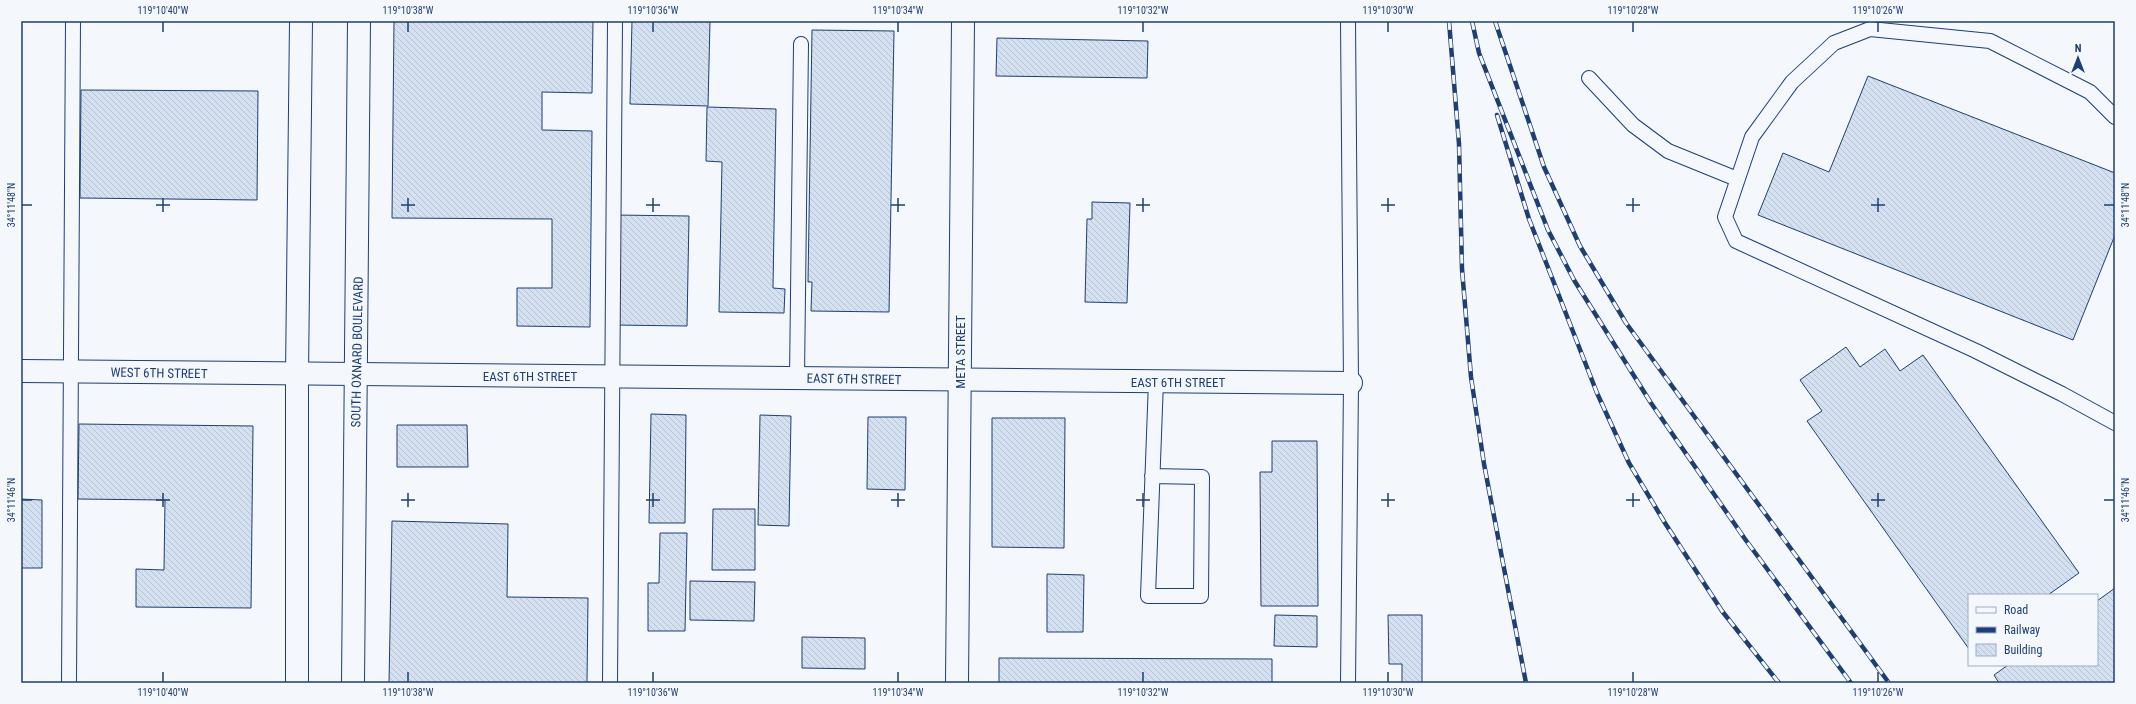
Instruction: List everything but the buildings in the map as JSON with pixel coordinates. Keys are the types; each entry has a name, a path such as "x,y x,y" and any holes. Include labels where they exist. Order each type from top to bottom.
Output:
{"street":[{"path":"297,683 297,374 301,21"},
{"name":"SOUTH OXNARD BOULEVARD","path":"353,683 359,21"},
{"name":"META STREET","path":"957,683 963,21"},
{"name":"WEST 6TH STREET","path":"21,371 356,375"},
{"name":"EAST 6TH STREET","path":"356,375 1351,383"}],"lane":[{"path":"69,683 73,21"},
{"path":"610,683 615,21"},
{"path":"1348,21 1351,383 1348,683"},
{"path":"2115,117 2090,92 1990,41 1870,29 1834,43 1792,82 1752,137 1725,217 1736,241 1976,350 2115,423"},
{"path":"797,378 801,44"},
{"path":"1589,78 1633,126 1668,151 1737,179"},
{"path":"1152,476 1202,477 1201,596 1148,596 1152,476 1156,381"}],"railway":[{"path":"1449,21 1459,144 1462,269 1471,377 1484,464 1526,683"},
{"path":"1472,21 1479,53 1548,230 1574,280 1651,403 1745,539 1851,683"},
{"path":"1495,21 1544,167 1580,246 1626,323 1889,683"},
{"path":"1497,115 1529,219 1597,393 1629,463 1665,523 1722,611 1779,683"}]}
